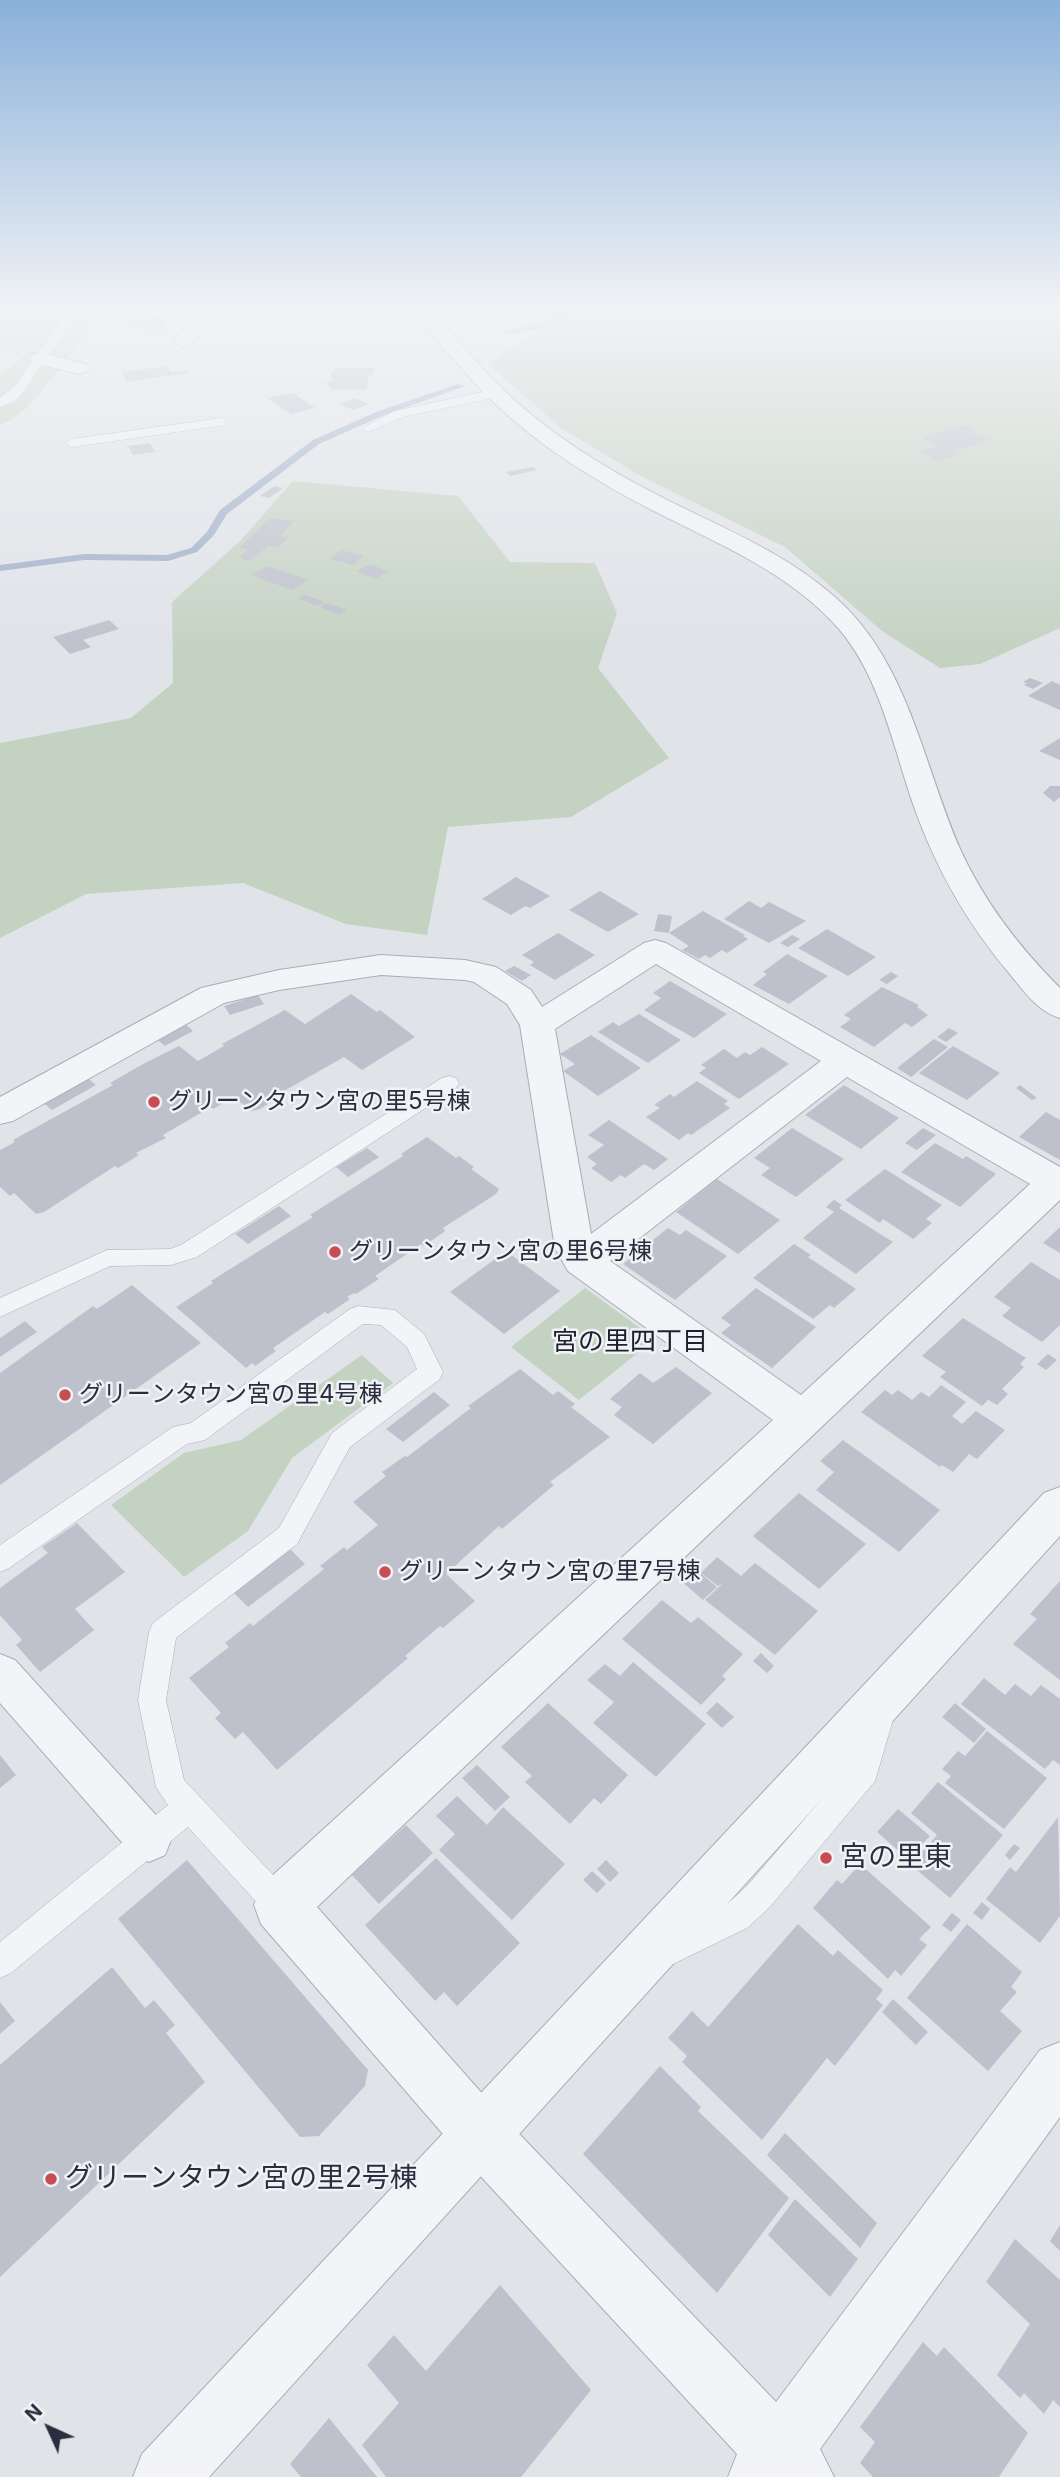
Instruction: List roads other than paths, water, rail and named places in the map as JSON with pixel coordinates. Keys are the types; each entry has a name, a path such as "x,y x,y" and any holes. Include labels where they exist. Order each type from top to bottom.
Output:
{"street":[{"path":"530,426 594,468 667,509 750,548 824,600 849,625 867,649 886,688 919,781 959,879 1001,941 1046,995 1060,1007"},
{"path":"537,1025 655,950 1056,1182 280,1905 482,2136 780,2468 1060,2070"},
{"path":"0,1112 213,995 279,980 382,965 465,970 484,974 519,997 537,1025 574,1248 582,1261 803,1419"},
{"path":"582,1261 846,1060"},
{"path":"166,2477 1058,1508"},
{"path":"0,1673 149,1840"}],"lane":[{"path":"72,443 196,426"},
{"path":"368,428 374,426"},
{"path":"391,429 398,426"},
{"path":"0,1308 107,1258 171,1257 189,1251 449,1083"},
{"path":"0,1560 182,1434 196,1433 358,1315 387,1316 416,1340 431,1372 341,1440 289,1536 163,1632 152,1700 171,1787 280,1905"},
{"path":"0,1962 188,1807"}],"waterway":[{"path":"0,568 84,557 168,558 194,550 211,533 223,512 316,442 353,426"}],"place":[{"name":"グリーンタウン宮の里5号棟","path":"154,1102"},
{"name":"グリーンタウン宮の里6号棟","path":"335,1252"},
{"name":"グリーンタウン宮の里4号棟","path":"65,1395"},
{"name":"グリーンタウン宮の里7号棟","path":"385,1572"},
{"name":"宮の里東","path":"826,1858"},
{"name":"グリーンタウン宮の里2号棟","path":"51,2179"}],"district":[{"name":"宮の里四丁目","path":"630,1342"}]}
